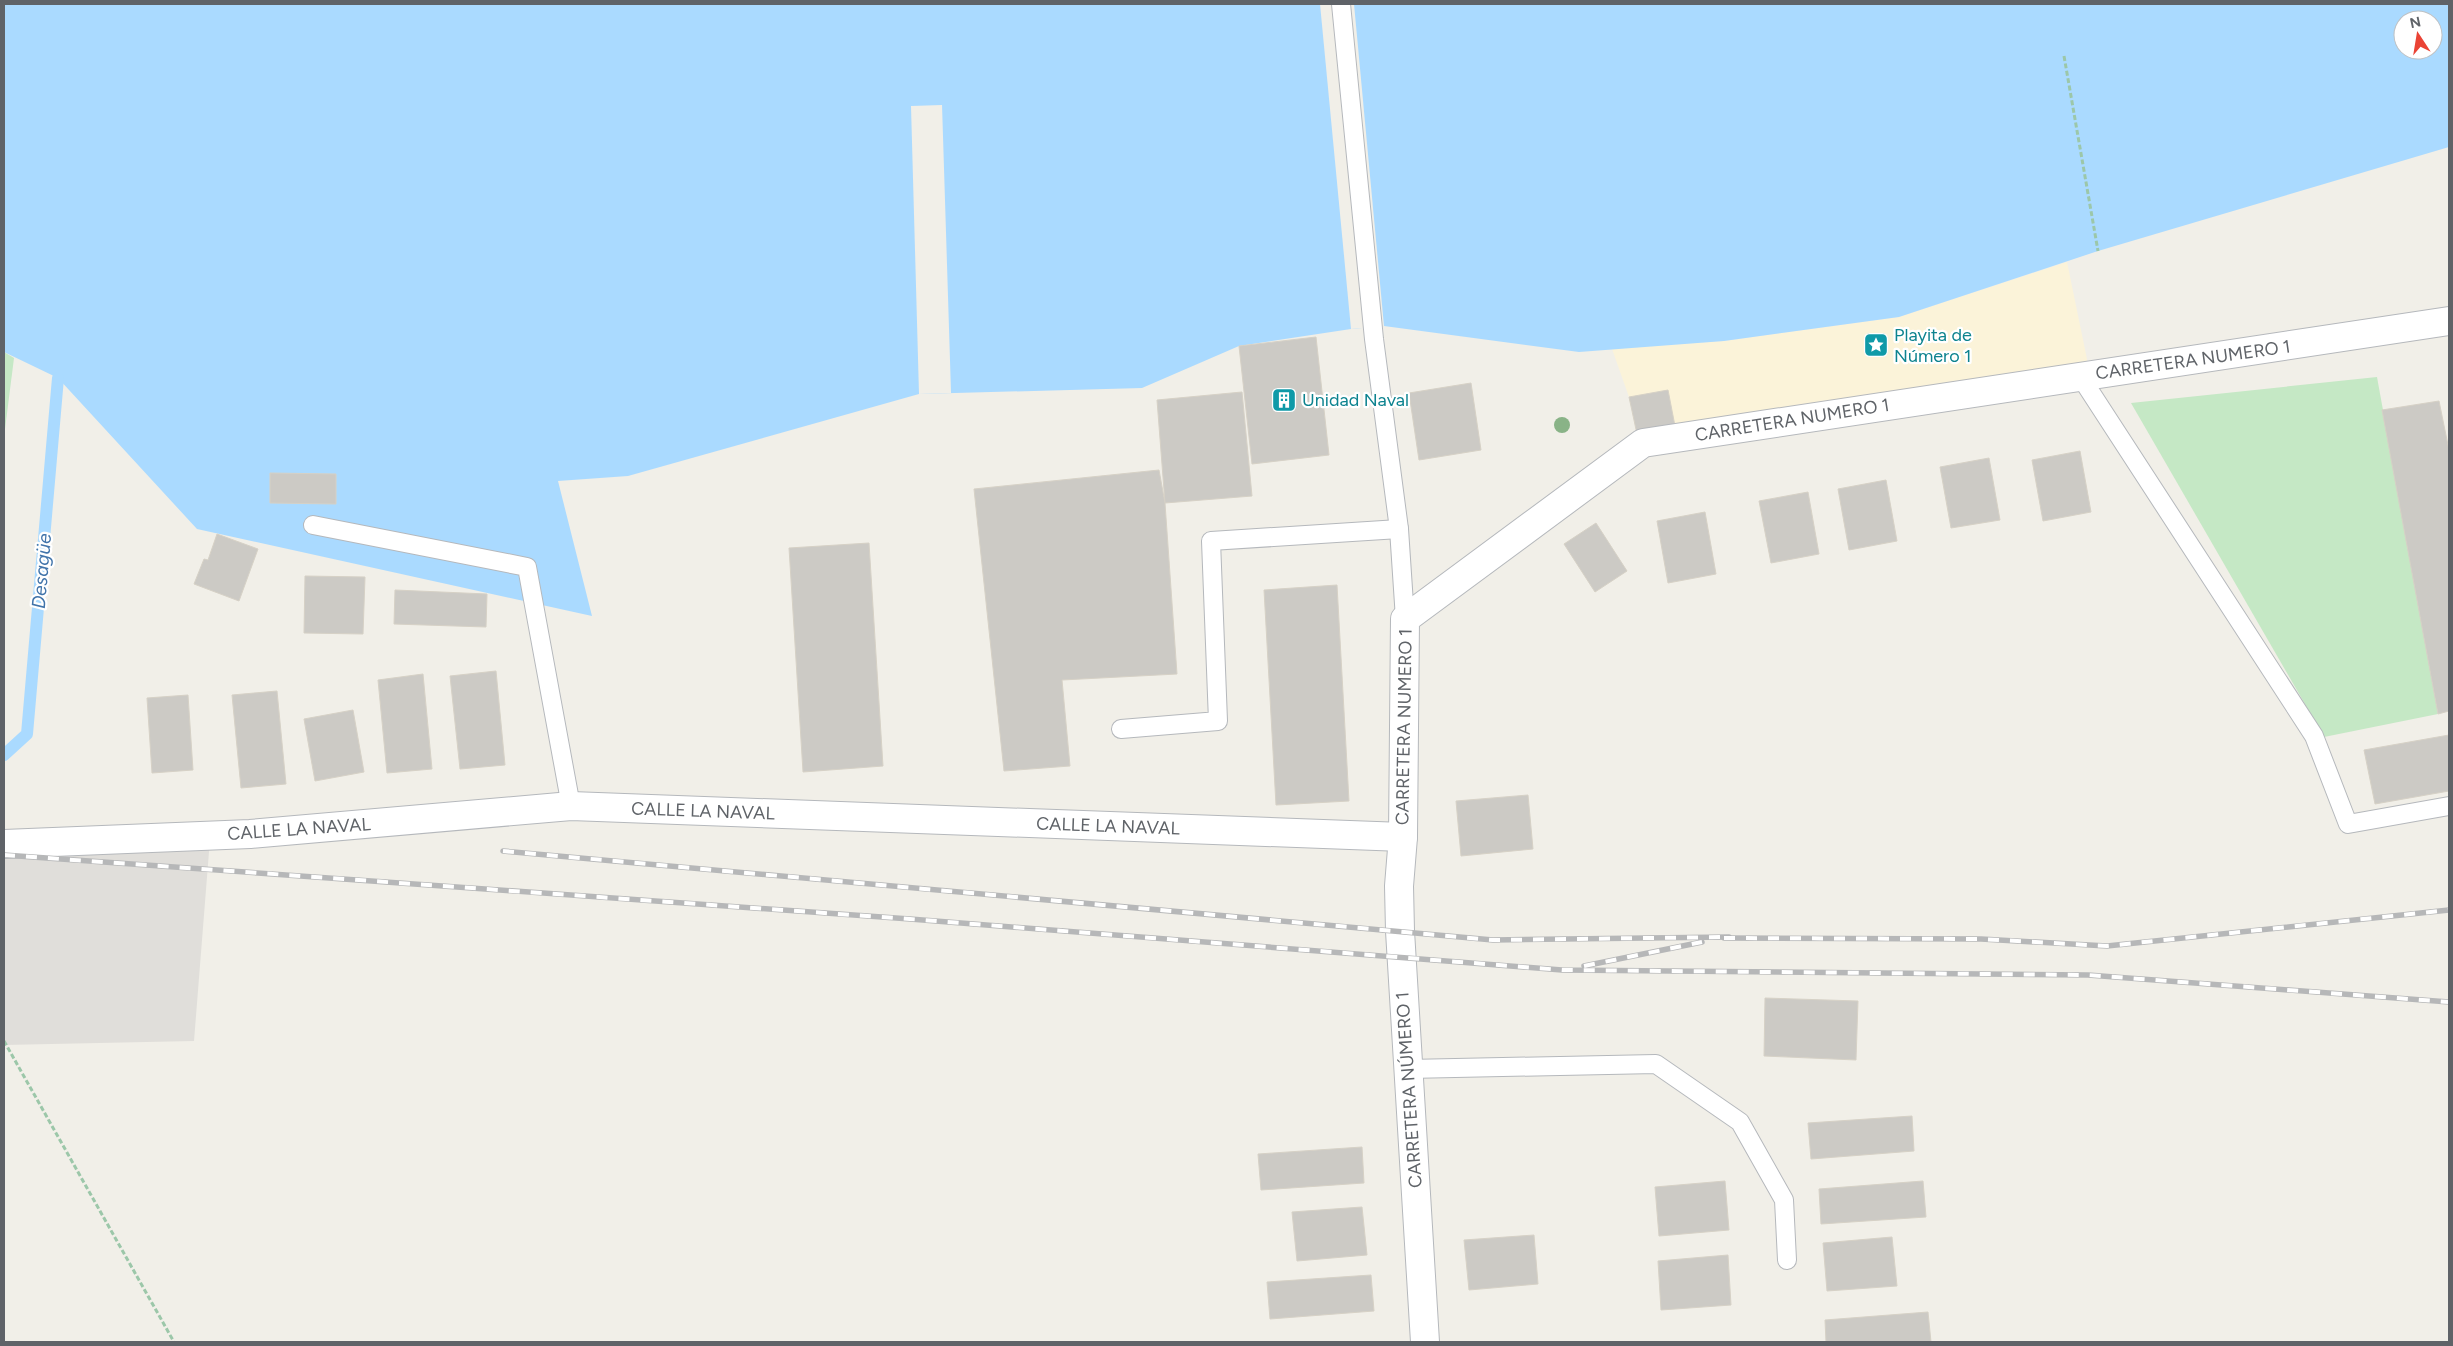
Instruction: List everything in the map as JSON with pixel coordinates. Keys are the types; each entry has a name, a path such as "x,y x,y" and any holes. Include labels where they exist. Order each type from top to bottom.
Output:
{"street":[{"name":"CARRETERA NUMERO 1","path":"1403,837 1405,619 1643,443 2449,321"},
{"name":"CALLE LA NAVAL","path":"4,844 250,834 571,806 1403,837"},
{"name":"CARRETERA NÚMERO 1","path":"1403,837 1399,886 1400,913 1425,1342"}],"lane":[{"path":"1340,4 1374,339 1399,529 1405,619"},
{"path":"2080,376 2314,736 2348,824 2449,806"},
{"path":"313,525 527,567 571,806"},
{"path":"1121,729 1218,721 1211,541 1399,529"},
{"path":"1408,1069 1656,1064 1740,1122 1784,1200 1787,1260"}],"path":[{"path":"2064,56 2098,251"},
{"path":"4,1041 174,1342"}],"shaded area":[{"path":"210,839 194,1041 4,1045 4,844"}],"green space":[{"path":"4,352 14,358 4,437"},
{"path":"2377,377 2438,714 2324,737 2131,403"}],"sand":[{"name":"Playita de Número 1","path":"2067,262 2088,364 1637,434 1629,397 1612,349 1724,341 1899,317"}],"water":[{"path":"4,4 2449,4 2449,147 2098,251 1899,317 1724,341 1579,352 1384,326 1351,329 1239,346 1142,388 919,394 628,476 558,481 592,616 197,529 58,378 4,352"}],"pier":[{"path":"1320,4 1354,4 1384,326 1351,329"},
{"path":"942,105 951,393 919,394 911,106"}],"building":[{"name":"Unidad Naval","path":"1316,337 1329,455 1252,464 1239,346"},
{"path":"1471,383 1481,450 1419,460 1409,393"},
{"path":"1668,390 1675,426 1637,434 1629,397"},
{"path":"1242,392 1252,496 1165,503 1157,400"},
{"path":"2439,401 2449,450 2449,711 2438,714 2382,410"},
{"path":"2080,451 2091,512 2043,521 2032,460"},
{"path":"1989,458 2000,520 1951,528 1940,467"},
{"path":"1159,470 1165,503 1177,674 1062,680 1070,766 1004,771 974,489"},
{"path":"270,473 336,474 336,504 270,503"},
{"path":"1886,480 1897,541 1849,550 1838,489"},
{"path":"1808,492 1819,554 1771,563 1759,501"},
{"path":"1705,512 1716,574 1668,583 1657,521"},
{"path":"1596,523 1627,571 1595,592 1564,544"},
{"path":"217,534 258,549 239,601 194,584 204,559 208,560"},
{"path":"869,543 883,766 803,772 789,548"},
{"path":"305,576 365,577 363,634 304,633"},
{"path":"1337,585 1349,801 1276,805 1264,590"},
{"path":"395,590 487,594 486,627 394,624"},
{"path":"496,671 505,765 460,769 450,676"},
{"path":"423,674 432,769 387,773 378,680"},
{"path":"277,691 286,784 241,788 232,695"},
{"path":"188,695 193,770 152,773 147,698"},
{"path":"353,710 364,772 315,781 304,719"},
{"path":"2449,735 2449,791 2375,804 2364,750"},
{"path":"1528,795 1533,849 1461,856 1456,801"},
{"path":"1765,998 1858,1001 1856,1060 1764,1056"},
{"path":"1912,1116 1914,1151 1811,1159 1808,1123"},
{"path":"1362,1147 1364,1183 1261,1190 1258,1154"},
{"path":"1725,1181 1729,1230 1659,1236 1655,1187"},
{"path":"1923,1181 1926,1217 1821,1224 1819,1189"},
{"path":"1362,1207 1367,1255 1297,1261 1292,1212"},
{"path":"1534,1235 1538,1284 1469,1290 1464,1240"},
{"path":"1892,1237 1897,1286 1827,1291 1823,1243"},
{"path":"1728,1255 1731,1305 1661,1310 1658,1261"},
{"path":"1371,1275 1374,1311 1270,1319 1267,1282"},
{"path":"1928,1312 1931,1342 1826,1342 1825,1320"}],"waterway":[{"name":"Desagüe","path":"4,755 27,734 58,378"}],"railway":[{"path":"503,851 1493,940 1729,937"},
{"path":"4,855 910,919 1562,970 2088,975 2449,1002"},
{"path":"1724,938 1981,939 2107,946 2449,910"},
{"path":"1584,966 1702,942"}],"place":[{"name":"Playita de Número 1","path":"1876,345"},
{"name":"Unidad Naval","path":"1284,400"}]}
